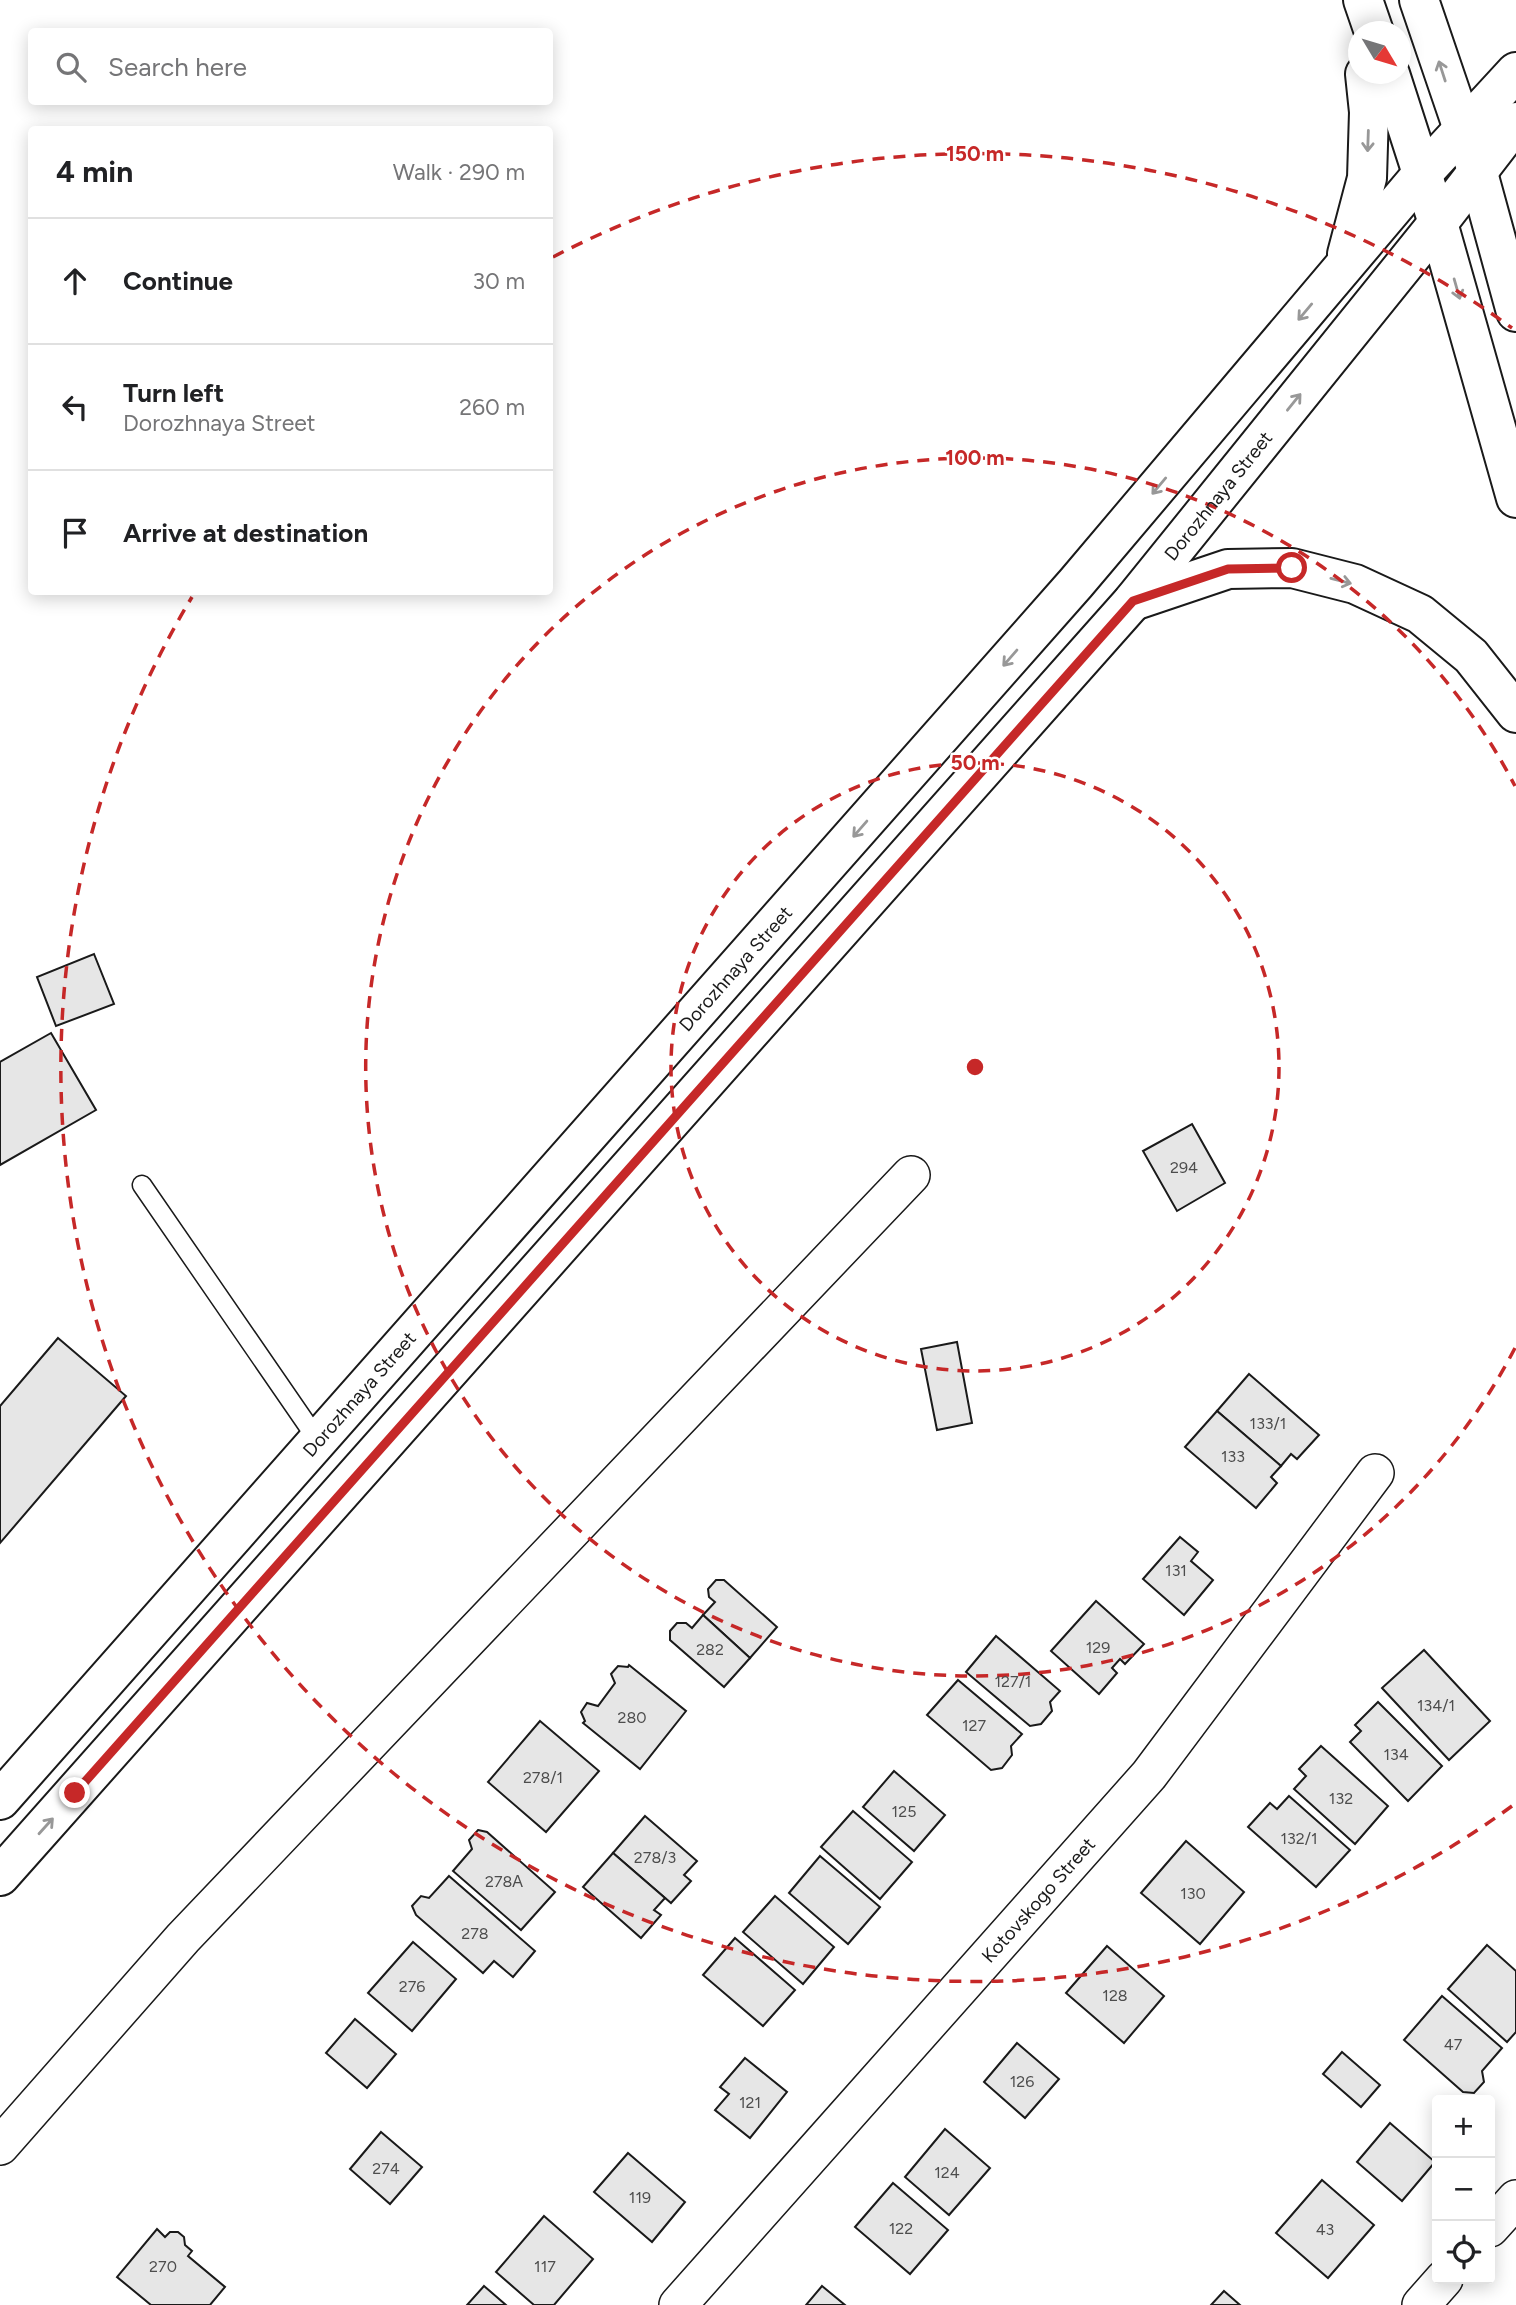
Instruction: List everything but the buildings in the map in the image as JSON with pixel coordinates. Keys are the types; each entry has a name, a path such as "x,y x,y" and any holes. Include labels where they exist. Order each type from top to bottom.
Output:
{"main road":[{"path":"1351,0 1356,21"},
{"path":"1363,0 1370,21"},
{"path":"1419,0 1478,173 1516,312"},
{"name":"Dorozhnaya Street","path":"0,1800 1076,583 1422,174 1516,72"},
{"path":"1342,268 1367,178 1369,112 1366,84"},
{"path":"1394,84 1438,223 1516,498"},
{"name":"Dorozhnaya Street","path":"0,1876 1133,601 1478,173 1516,122"},
{"path":"1133,601 1228,569 1292,568 1355,584 1420,614 1471,656 1516,713"}],"street":[{"path":"0,2146 183,1938 911,1175"},
{"name":"Kotovskogo Street","path":"678,2305 1149,1776 1375,1473"},
{"path":"1495,2222 1516,2199"},
{"path":"1420,2305 1439,2284"}],"lane":[{"path":"142,1185 318,1442"}],"route":[{"path":"75,1793 1133,601 1228,569 1292,568"}]}
